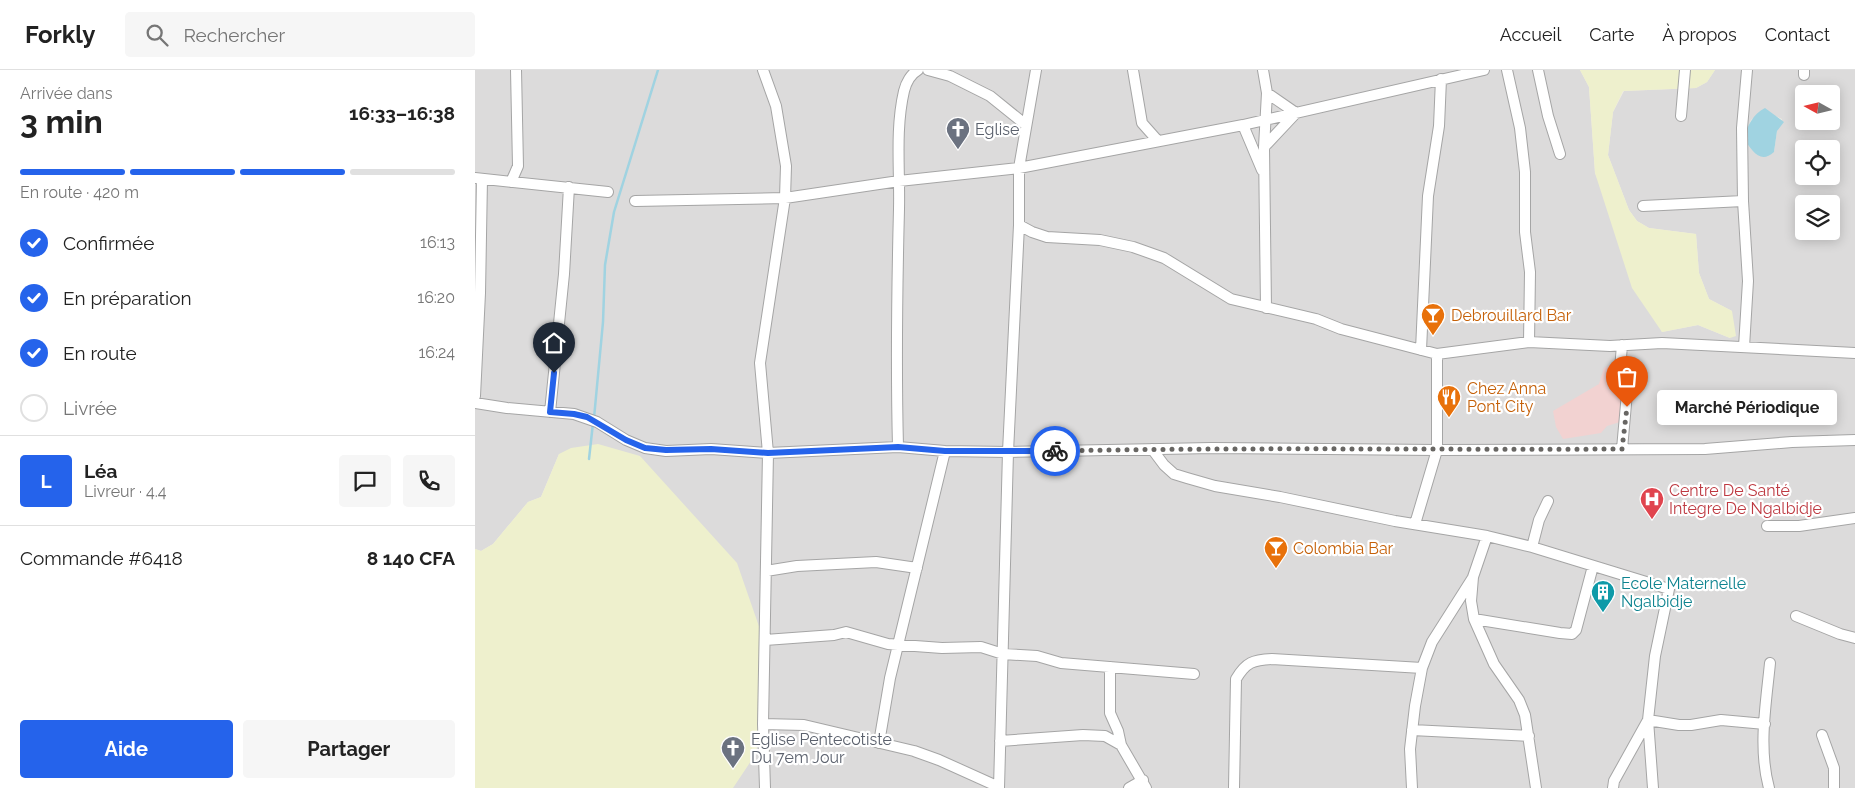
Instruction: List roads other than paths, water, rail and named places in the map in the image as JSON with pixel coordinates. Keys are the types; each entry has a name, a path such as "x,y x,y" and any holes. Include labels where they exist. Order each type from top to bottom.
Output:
{"street":[{"path":"511,182 518,166 516,70"},
{"path":"763,70 776,106 786,166 785,198 761,363 768,453 763,724 765,788"},
{"path":"898,447 896,365 898,143 904,90 912,73 918,70"},
{"path":"928,70 950,76 990,96 1026,125"},
{"path":"763,724 804,725 914,751 939,760 999,788 1009,452 1019,225 1019,168 1036,70"},
{"path":"1126,70 1133,74 1143,123 1158,141"},
{"path":"1263,70 1267,93 1264,147 1266,308"},
{"path":"635,201 785,198 1019,168 1243,125 1484,70"},
{"path":"1507,70 1520,128 1525,172 1525,232 1530,272 1529,342"},
{"path":"1538,70 1548,116 1560,154"},
{"path":"1681,116 1685,70"},
{"path":"1744,347 1748,281 1743,201 1742,128 1747,70"},
{"path":"1421,350 1428,196 1439,126 1441,79"},
{"path":"1426,82 1439,94"},
{"path":"1267,93 1296,113"},
{"path":"1264,147 1296,113"},
{"path":"1243,125 1265,175"},
{"path":"475,396 480,293 479,179 608,192"},
{"path":"550,412 564,274 569,187"},
{"path":"1643,206 1743,201"},
{"path":"1019,225 1047,237 1100,240 1148,251 1164,258 1231,299 1316,320 1341,329 1437,354 1529,342 1622,345 1663,343 1855,352"},
{"path":"1622,345 1619,382 1627,393 1622,449"},
{"path":"1415,524 1437,450 1437,354"},
{"path":"475,403 587,417 626,440 645,448 666,450 711,449 768,453 898,447 945,451 1009,452 1152,449 1705,449 1793,442 1855,440"},
{"path":"1152,449 1164,465 1174,474 1215,486 1487,536 1532,547 1669,589 1655,656 1648,720 1653,788"},
{"path":"879,743 890,678 945,451"},
{"path":"1532,547 1539,520 1548,501"},
{"path":"1767,526 1799,526 1855,518"},
{"path":"1412,788 1410,767 1412,730 1421,668 1432,642 1473,577 1487,536"},
{"path":"766,571 797,566 876,562 917,568"},
{"path":"1474,619 1572,634 1576,630 1593,566"},
{"path":"1473,577 1471,601 1474,619 1494,664 1519,700 1525,715 1536,788"},
{"path":"1796,616 1855,638"},
{"path":"765,640 834,635 846,632 888,644 942,648 981,647 1003,654 1037,656 1061,663 1194,674"},
{"path":"1234,788 1236,679 1243,666 1257,660 1272,659 1421,668"},
{"path":"1769,788 1763,746 1770,663"},
{"path":"1110,666 1109,713 1118,731 1121,744 1145,784 1129,788"},
{"path":"1648,720 1679,725 1721,720 1765,724"},
{"path":"1613,788 1614,780 1648,720"},
{"path":"1412,730 1529,736"},
{"path":"1000,741 1105,736 1118,731"},
{"path":"1821,735 1834,768 1834,788"},
{"path":"1105,736 1121,744"}],"water":[{"path":"1765,108 1784,122 1777,131 1774,152 1765,157 1757,155 1744,139 1751,121"}],"waterway":[{"path":"594,418 603,322 605,265 614,212 658,70"},
{"path":"589,459 593,423"}],"place":[{"name":"Eglise","path":"958,150"},
{"name":"Debrouillard Bar","path":"1433,336"},
{"name":"Marché Périodique","path":"1627,407"},
{"name":"Chez Anna Pont City","path":"1449,418"},
{"name":"Centre De Santé Integre De Ngalbidje","path":"1652,520"},
{"name":"Colombia Bar","path":"1276,569"},
{"name":"Ecole Maternelle Ngalbidje","path":"1603,613"},
{"name":"Eglise Pentecotiste Du 7em Jour","path":"733,769"}]}
